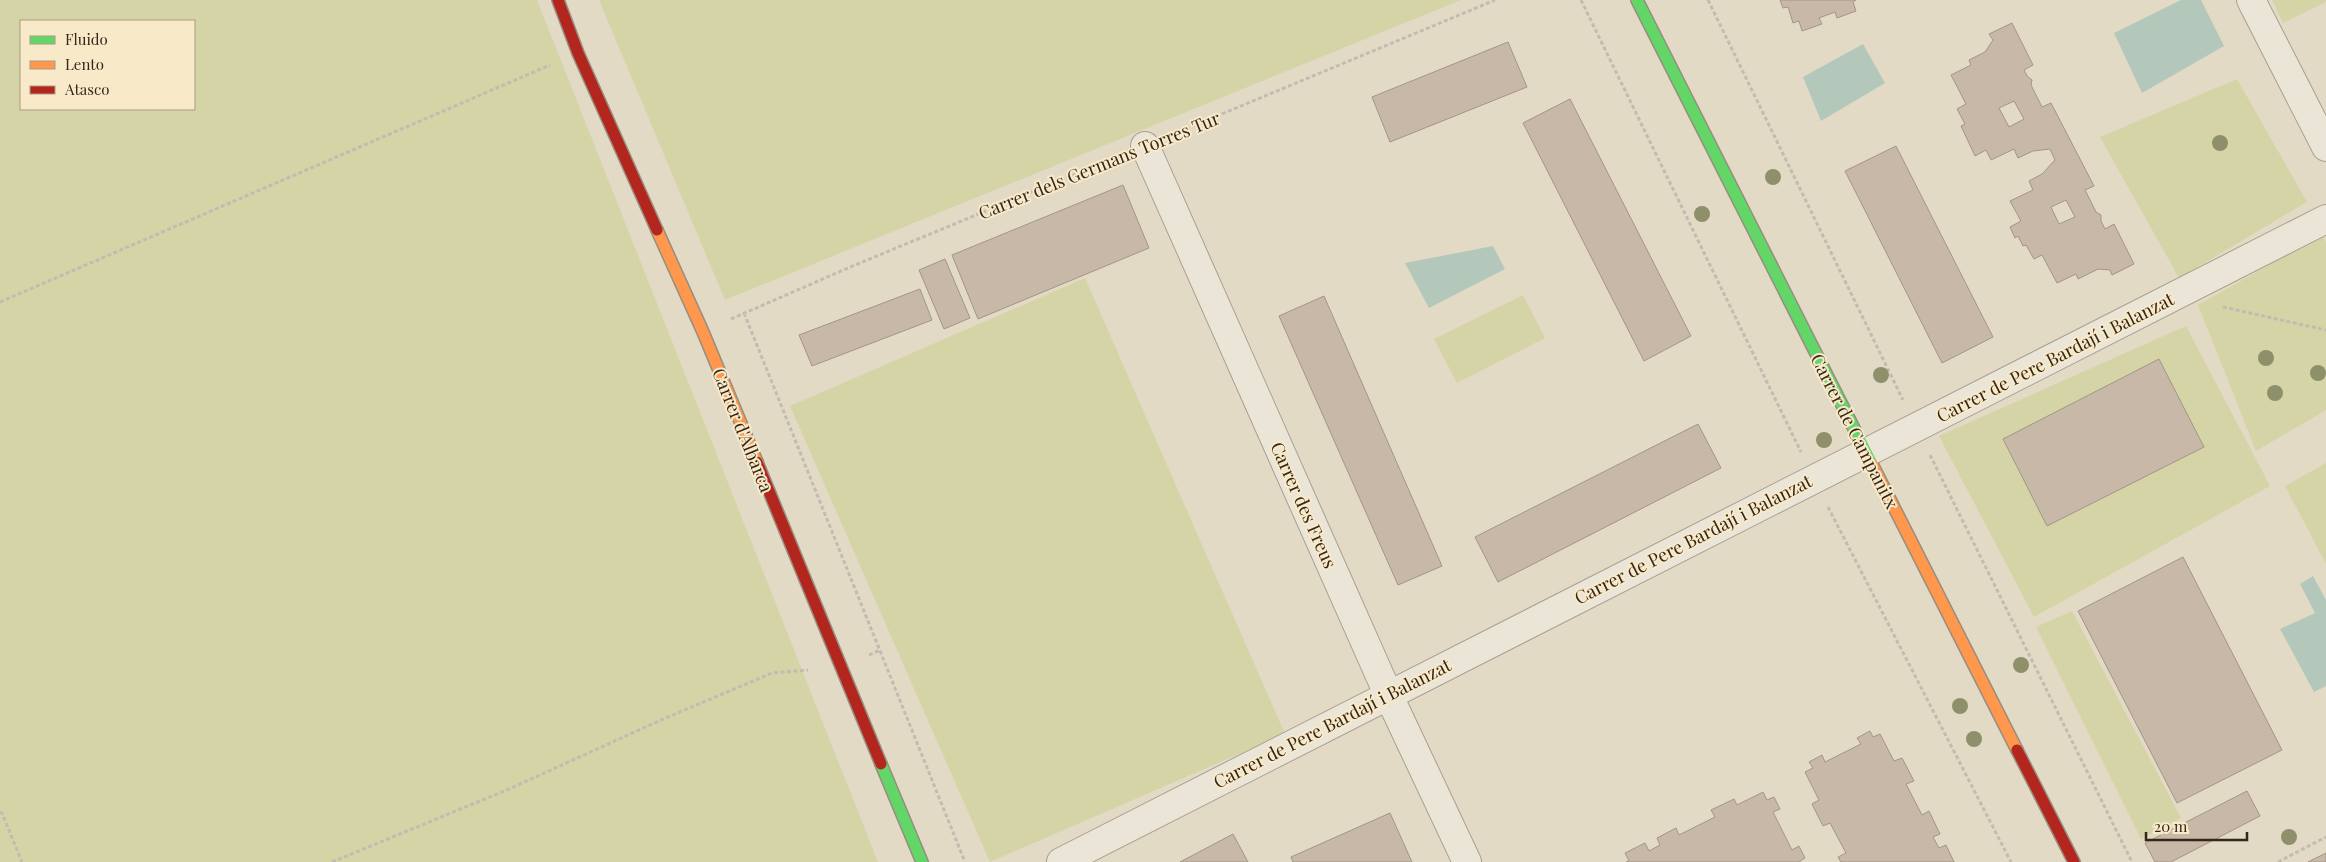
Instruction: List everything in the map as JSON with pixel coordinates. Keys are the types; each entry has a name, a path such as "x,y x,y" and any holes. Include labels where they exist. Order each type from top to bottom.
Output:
{"street":[{"name":"Carrer d'Albarca","path":"558,0 578,53 703,332 922,862"},
{"name":"Carrer de Campanitx","path":"1637,0 2074,862"},
{"path":"2252,0 2326,147"},
{"name":"Carrer des Freus","path":"1144,146 1388,694 1467,862"},
{"name":"Carrer de Pere Bardají i Balanzat","path":"1061,862 1388,694 2326,219"}],"path":[{"name":"Carrer dels Germans Torres Tur","path":"703,332 855,265 1495,0"},
{"path":"1581,0 1814,478 2010,862"},
{"path":"0,302 578,53"},
{"path":"2176,296 2326,330"},
{"path":"744,313 965,862"},
{"path":"332,862 509,789 661,720 772,673 841,667 880,650"},
{"path":"0,812 22,862"},
{"path":"2278,862 2326,837"}],"green space":[{"path":"0,0 537,0 878,862 0,862"},
{"path":"599,0 1461,0 725,300"},
{"path":"2272,0 2326,0 2326,2 2283,23"},
{"path":"2237,79 2307,202 2179,278 2100,137"},
{"path":"2323,235 2326,242 2326,410 2256,451 2198,305"},
{"path":"1085,278 1285,734 990,862 790,406"},
{"path":"1523,295 1545,338 1457,383 1434,339"},
{"path":"2186,326 2270,486 2034,617 1939,436"},
{"path":"2326,463 2326,564 2285,486"},
{"path":"2072,611 2181,818 2141,839 2036,627"}],"shaded area":[{"path":"2181,0 2201,0 2224,46 2142,93 2114,33"},
{"path":"1863,44 1885,83 1821,121 1803,77"},
{"path":"1493,246 1505,269 1429,308 1405,263"},
{"path":"2313,576 2326,600 2326,686 2314,692 2280,629 2315,613 2300,584"}],"building":[{"path":"1780,0 1856,0 1853,2 1856,11 1837,18 1835,12 1819,18 1822,24 1802,31 1799,21 1793,23 1788,7 1783,8"},
{"path":"2012,23 2033,65 2024,70 2032,80 2031,85 2042,107 2051,103 2094,186 2085,190 2096,212 2101,215 2101,221 2105,229 2114,224 2134,264 2112,275 2110,270 2098,269 2078,279 2076,274 2057,283 2042,255 2034,259 2026,245 2023,246 2018,236 2015,238 2010,227 2021,221 2010,201 2033,190 2029,181 2042,174 2055,160 2050,149 2033,151 2018,158 2014,149 1991,160 1986,150 1975,156 1961,126 1965,124 1957,109 1966,104 1951,75 1971,65 1969,60 1985,52 1993,40 1989,34","holes":["2014,101 2024,119 2009,127 1999,108","2066,200 2075,217 2059,224 2051,207"]},
{"path":"1508,42 1527,87 1390,142 1372,97"},
{"path":"1570,99 1691,336 1644,361 1523,123"},
{"path":"1896,146 1993,337 1942,363 1845,171"},
{"path":"1123,185 1149,248 978,319 952,255"},
{"path":"945,259 970,318 944,329 919,270"},
{"path":"920,289 932,320 812,366 799,335"},
{"path":"1324,296 1442,566 1398,585 1279,316"},
{"path":"2159,359 2204,447 2047,526 2003,439"},
{"path":"1698,424 1721,468 1498,582 1475,537"},
{"path":"2183,557 2282,750 2177,803 2078,611"},
{"path":"1870,731 1873,737 1880,734 1894,761 1902,758 1914,781 1906,784 1922,815 1929,811 1940,834 1933,837 1939,848 1946,845 1954,862 1841,862 1838,857 1846,853 1830,823 1823,826 1812,804 1819,800 1805,772 1813,768 1809,762 1822,755 1825,762 1861,744 1857,738"},
{"path":"2247,791 2260,816 2171,862 2155,862 2145,843"},
{"path":"1763,792 1767,800 1774,797 1780,809 1773,812 1792,850 1799,846 1805,858 1799,862 1626,862 1629,861 1625,853 1645,843 1649,851 1660,845 1657,838 1676,828 1679,835 1715,817 1711,810 1734,799 1737,805"},
{"path":"1390,813 1412,862 1293,862 1291,857"},
{"path":"1233,834 1248,862 1180,862"},
{"path":"2326,853 2326,862 2308,862"}],"traffic: fast":[{"path":"1637,0 1872,464"},
{"path":"881,764 922,862"}],"traffic: slow":[{"path":"657,230 703,332 757,462"},
{"path":"1872,464 2017,750"}],"traffic: jam":[{"path":"558,0 578,53 657,230"},
{"path":"757,462 881,764"},
{"path":"2017,750 2074,862"}]}
